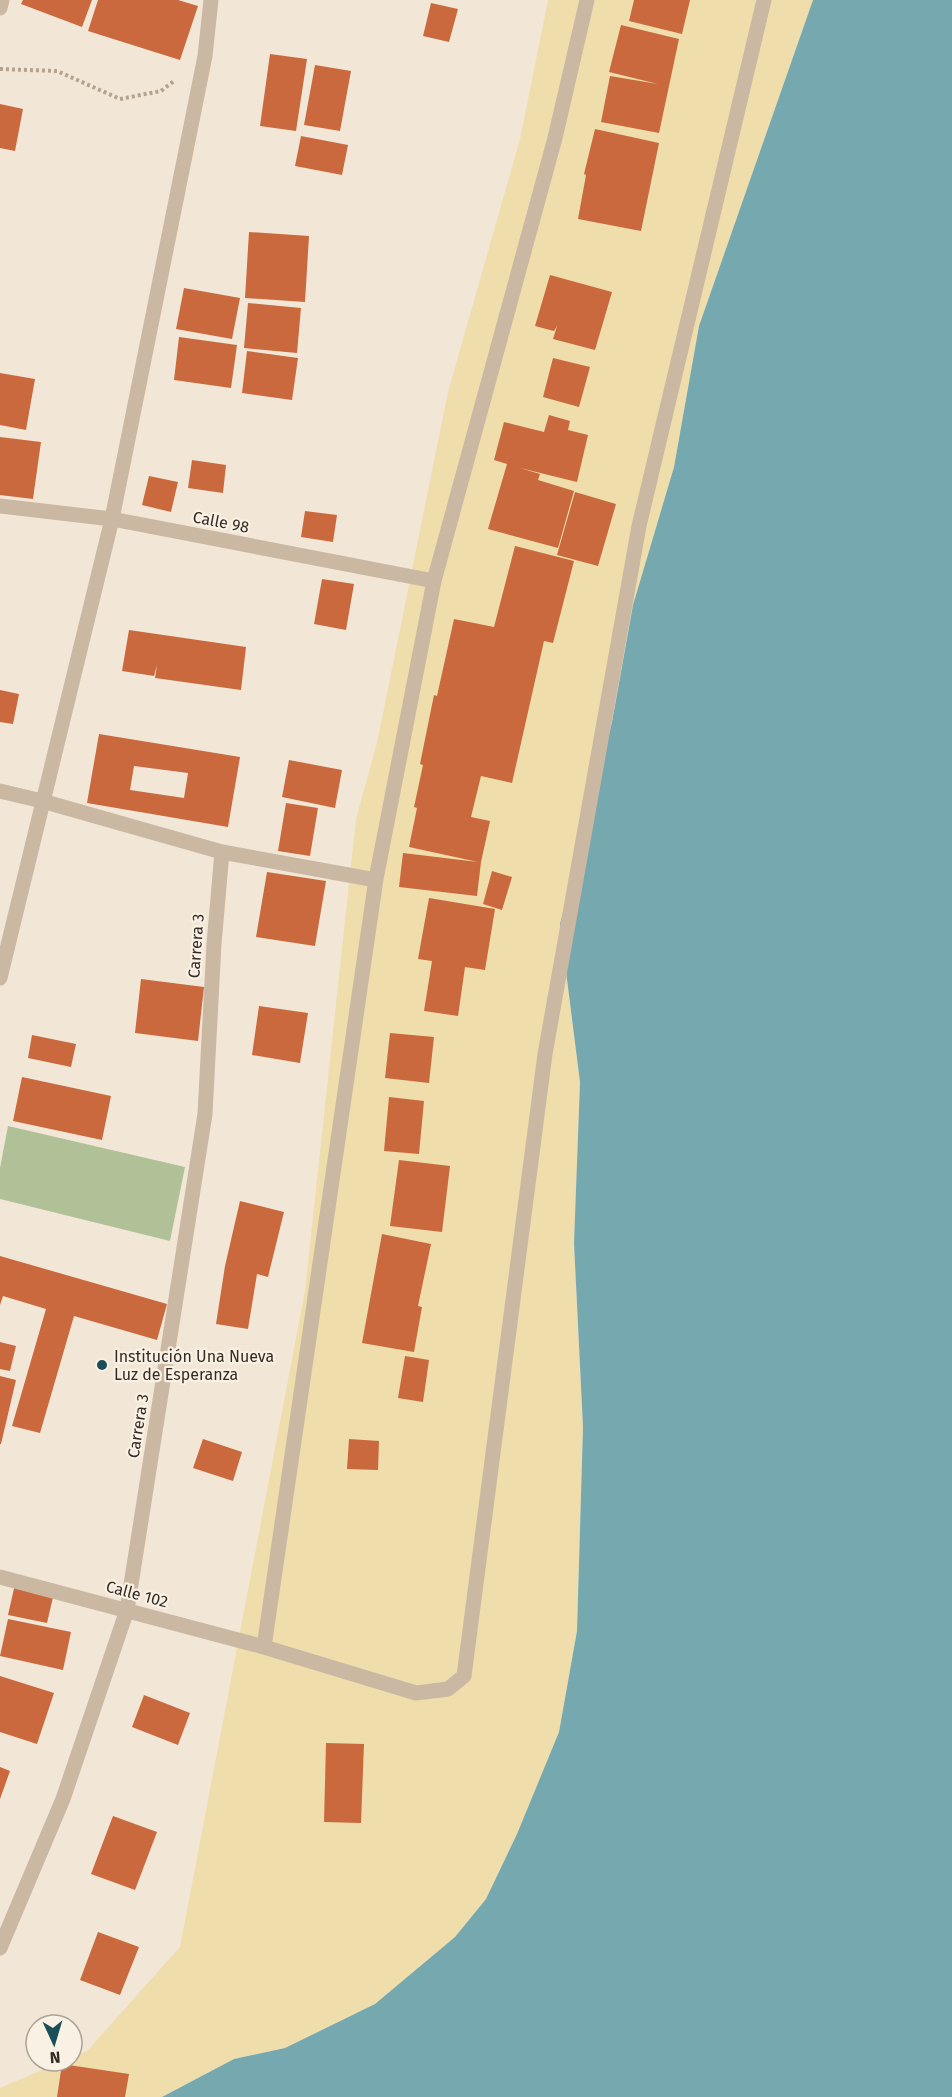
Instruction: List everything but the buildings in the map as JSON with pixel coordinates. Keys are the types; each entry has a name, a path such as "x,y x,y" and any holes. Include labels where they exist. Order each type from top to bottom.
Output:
{"street":[{"path":"0,8 2,0"},
{"path":"0,978 112,519 205,56 211,0"},
{"path":"264,1647 376,880 434,581 555,138 587,0"},
{"name":"Calle 102","path":"0,1577 264,1647 416,1693 448,1689 464,1676 545,1054 637,537 764,0"},
{"name":"Calle 98","path":"0,506 112,519 434,581"},
{"path":"0,791 222,852 376,880"},
{"name":"Carrera 3","path":"0,1948 63,1799 127,1610 205,1114 214,944 222,852"}],"path":[{"path":"0,69 57,71 120,99 160,91 205,56"}],"green space":[{"path":"8,1126 185,1167 170,1241 0,1199 0,1168"}],"sand":[{"path":"548,0 813,0 699,326 674,467 633,605 612,722 560,924 580,1082 574,1243 583,1427 577,1631 559,1732 517,1834 486,1899 455,1937 375,2004 285,2048 234,2059 162,2097 0,2097 0,2088 35,2073 84,2073 84,2052 180,1947 305,1291 356,819 377,743 448,392 520,139"}],"water":[{"path":"813,0 952,0 952,2097 162,2097 234,2059 285,2048 375,2004 455,1937 486,1899 517,1834 559,1732 577,1631 583,1427 574,1243 580,1082 560,924 612,722 633,605 674,467 699,326"}],"place":[{"name":"Institución Una Nueva Luz de Esperanza","path":"102,1365"}]}
